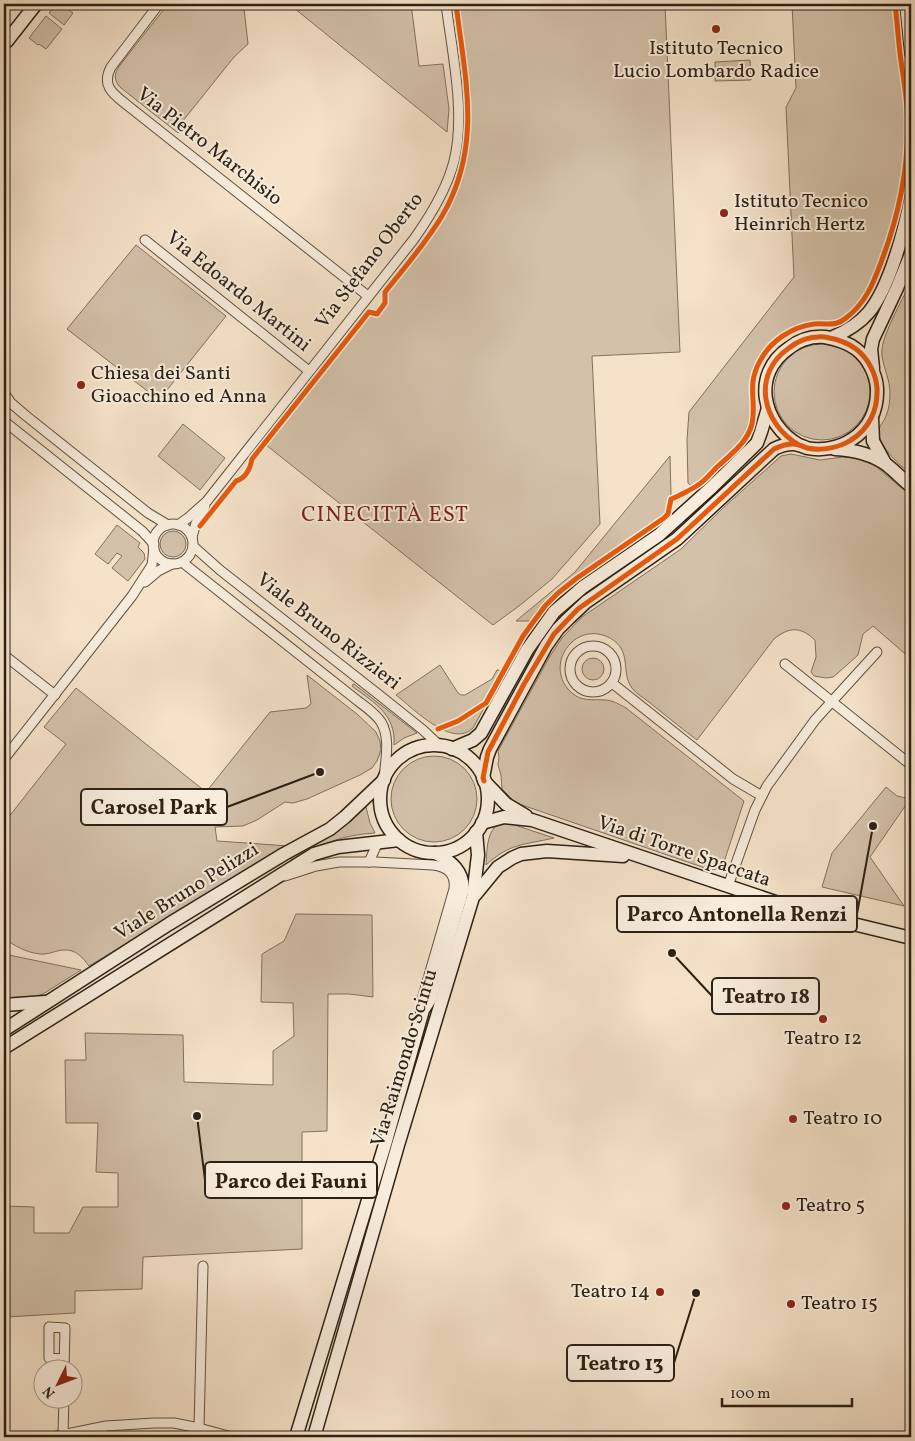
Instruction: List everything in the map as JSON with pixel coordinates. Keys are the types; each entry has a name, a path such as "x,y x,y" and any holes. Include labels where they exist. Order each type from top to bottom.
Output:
{"street":[{"path":"6,41 36,4"},
{"name":"Via Pietro Marchisio","path":"159,4 110,67 106,78 111,90 127,105 368,296"},
{"name":"Via Stefano Oberto","path":"178,525 207,501 414,239 443,190 454,160 458,135 458,104 446,4"},
{"path":"906,4 911,53"},
{"path":"831,338 854,326 868,314 873,306 897,251 911,196"},
{"name":"Via Edoardo Martini","path":"146,240 309,371"},
{"path":"873,371 872,342 911,254"},
{"path":"799,445 787,438 771,417 765,391 766,382 780,355 795,344 812,338 831,338 847,343 861,353 876,377 877,403 872,418 858,436 829,449"},
{"path":"4,394 25,415 148,513 168,525 178,525 186,529 193,542 190,555 182,562 159,570 136,591"},
{"path":"446,747 462,754 471,761 484,779 487,790 486,812 479,827 459,847 435,853 416,850 399,840 387,826 381,811 380,795 384,780 393,764 407,752 424,746 446,747 473,740 481,733 528,650 554,612 583,587 659,535 706,493 757,443 768,408"},
{"path":"872,418 873,441 886,465"},
{"path":"4,421 136,526 154,546 160,559 172,564"},
{"path":"484,779 488,752 554,634 586,602 677,539 771,451 787,444 812,448 847,449 866,454 886,465 911,486"},
{"name":"Via Stefano Oberto","path":"193,542 196,523 207,501"},
{"path":"4,760 136,591 152,565 154,538 157,533 168,525"},
{"name":"Viale Bruno Rizzieri","path":"193,542 220,570 446,747"},
{"name":"Viale Bruno Rizzieri","path":"182,562 377,717 384,726 386,734 384,780"},
{"path":"592,645 607,649 616,662 617,669 616,677 612,684 599,692 591,692 577,686 570,672 570,664 573,657 584,647 592,645"},
{"path":"728,886 755,810 762,796 809,728 877,652"},
{"path":"4,655 55,695"},
{"path":"785,664 911,765"},
{"path":"612,684 727,774 762,796"},
{"name":"Via di Torre Spaccata","path":"484,779 506,804 532,820"},
{"name":"Viale Bruno Pelizzi","path":"5,1024 47,1002 169,924 284,854 315,838 335,825 384,780"},
{"name":"Via di Torre Spaccata","path":"479,827 504,817 532,820 821,917 911,938"},
{"name":"Via Raimondo Scintu","path":"314,1437 398,1145 473,897 479,827"},
{"name":"Viale Bruno Pelizzi","path":"4,1048 314,854 352,845 399,840"},
{"path":"369,862 378,842"},
{"path":"473,897 498,867 521,854 547,851 642,857"},
{"name":"Via Raimondo Scintu","path":"296,1437 386,1141 423,1010 430,998 463,888 457,869 435,853"},
{"path":"284,854 292,867"},
{"name":"Via Raimondo Scintu","path":"272,880 316,866 346,861 437,866 448,870 454,877 454,889 423,996 423,1010"},
{"path":"4,1005 47,1002"},
{"path":"5,1024 18,1039"},
{"path":"199,1428 203,1266"},
{"path":"63,1434 64,1408"},
{"path":"52,1437 118,1424 174,1423 228,1437"}],"shaded area":[{"path":"56,4 60,4 73,13 64,25 49,13"},
{"path":"168,4 278,4 244,8 248,44 234,57 182,122 178,133 121,88 115,77 120,65"},
{"path":"289,4 411,4 419,66 443,64 449,109 447,132"},
{"path":"459,4 665,4 680,352 592,356 600,524 552,579 493,625 266,445 370,315 376,315 386,305 386,293 436,230 456,193 464,167 469,140 470,114 469,87"},
{"path":"792,4 892,4 906,114 904,158 898,199 893,222 874,276 861,302 840,320 800,325 774,340 761,356 753,375 751,386 751,422 746,436 717,466 696,485 691,486 688,483 687,440 689,412 794,277 786,107 796,88"},
{"path":"46,16 62,29 46,49 29,38"},
{"path":"750,60 751,80 715,81 715,62"},
{"path":"136,245 226,316 159,400 67,329"},
{"path":"911,282 911,474 885,448 879,435 879,429 887,413 890,396 882,349 888,330"},
{"path":"822,344 840,348 856,358 866,374 870,392 866,410 856,426 840,436 822,440 804,436 788,426 778,410 774,392 778,374 788,358 804,348"},
{"path":"183,424 225,458 200,490 158,456"},
{"path":"791,454 820,460 861,457 870,461 911,495 911,659 873,626 863,634 858,655 838,673 833,677 826,678 814,676 811,672 816,657 815,640 810,635 799,630 790,630 774,639 697,740 634,690 627,675 624,655 617,643 610,638 597,634 585,635 574,640 566,649 561,659 560,671 564,682 572,693 584,699 610,701 626,708 744,801 724,862 716,869 705,868 515,802 502,789 498,751 550,656 562,638 582,617 681,549 781,456"},
{"path":"670,456 671,495 664,515 565,585 531,621 516,621 575,572"},
{"path":"117,525 140,543 138,547 144,553 145,559 128,581 112,568 122,556 117,553 108,564 95,554"},
{"path":"173,531 182,535 186,544 182,553 173,557 164,553 160,544 164,535"},
{"path":"593,658 601,661 604,669 601,677 593,680 585,677 582,669 585,661"},
{"path":"440,665 461,695 465,695 492,679 497,670 503,674 473,728 464,733 454,734 433,724 396,695"},
{"path":"307,675 357,714 376,732 381,750 372,768 360,775 307,799 293,803 285,802 257,820 243,826 215,827 217,841 289,846 89,966 82,957 72,951 64,950 40,954 21,949 4,938 4,823 66,744 44,727 76,688 206,792 270,712 306,708 311,704"},
{"path":"353,684 417,733 404,738 394,745 392,726 388,718 376,704 353,687"},
{"path":"434,756 450,759 458,763 470,775 474,783 477,799 474,815 470,823 458,835 450,839 434,842 418,839 410,835 398,823 394,815 391,799 394,783 398,775 410,763 418,759"},
{"path":"886,787 897,796 910,799 870,857 904,906 822,887 832,853"},
{"path":"365,803 370,823 375,833 332,841 293,861 291,860 291,858 334,834 347,824"},
{"path":"505,823 554,838 510,849 486,865 487,846 491,833 494,828"},
{"path":"296,914 372,915 373,997 328,994 327,1131 302,1132 302,1249 143,1257 142,1289 75,1291 75,1313 6,1317 4,1315 4,1206 34,1207 34,1233 69,1233 83,1207 118,1207 118,1173 96,1172 98,1123 66,1123 65,1060 86,1060 85,1033 183,1035 184,1082 273,1085 273,1051 294,1036 293,1003 261,1002 262,954 284,941"},
{"path":"4,954 81,970 43,994 28,999 4,999"}],"cycle path":[{"path":"200,526 236,481 247,473 252,459 369,312 377,314 385,303 385,292 436,226 455,190 463,164 468,112 456,4"},
{"path":"438,729 458,721 486,703 523,636 545,606 558,593 664,518 668,514 671,499 701,483 742,443 752,424 753,386 756,370 770,347 782,336 798,328 814,324 835,324 842,321 865,298 876,274 894,222 899,203 907,147 906,95 895,4"},
{"path":"484,781 488,752 524,684 554,634 578,609 677,539 774,449 783,445 793,444 812,449 830,448 846,443 863,430 871,418 876,404 876,383 871,367 864,357 856,349 845,343 825,337 815,337 801,341 793,345 777,359 769,371 766,398 770,412 776,425 786,436 799,445"}],"place":[{"name":"Istituto Tecnico Lucio Lombardo Radice","path":"716,29"},
{"name":"Istituto Tecnico Heinrich Hertz","path":"724,213"},
{"name":"Chiesa dei Santi Gioacchino ed Anna","path":"81,385"},
{"name":"Carosel Park","path":"320,772"},
{"name":"Parco Antonella Renzi","path":"873,826"},
{"name":"Teatro 18","path":"672,953"},
{"name":"Teatro 12","path":"823,1019"},
{"name":"Parco dei Fauni","path":"197,1116"},
{"name":"Teatro 10","path":"793,1119"},
{"name":"Teatro 5","path":"786,1206"},
{"name":"Teatro 14","path":"660,1292"},
{"name":"Teatro 13","path":"696,1293"},
{"name":"Teatro 15","path":"791,1304"}],"district":[{"name":"CINECITTÀ EST","path":"385,515"}]}
